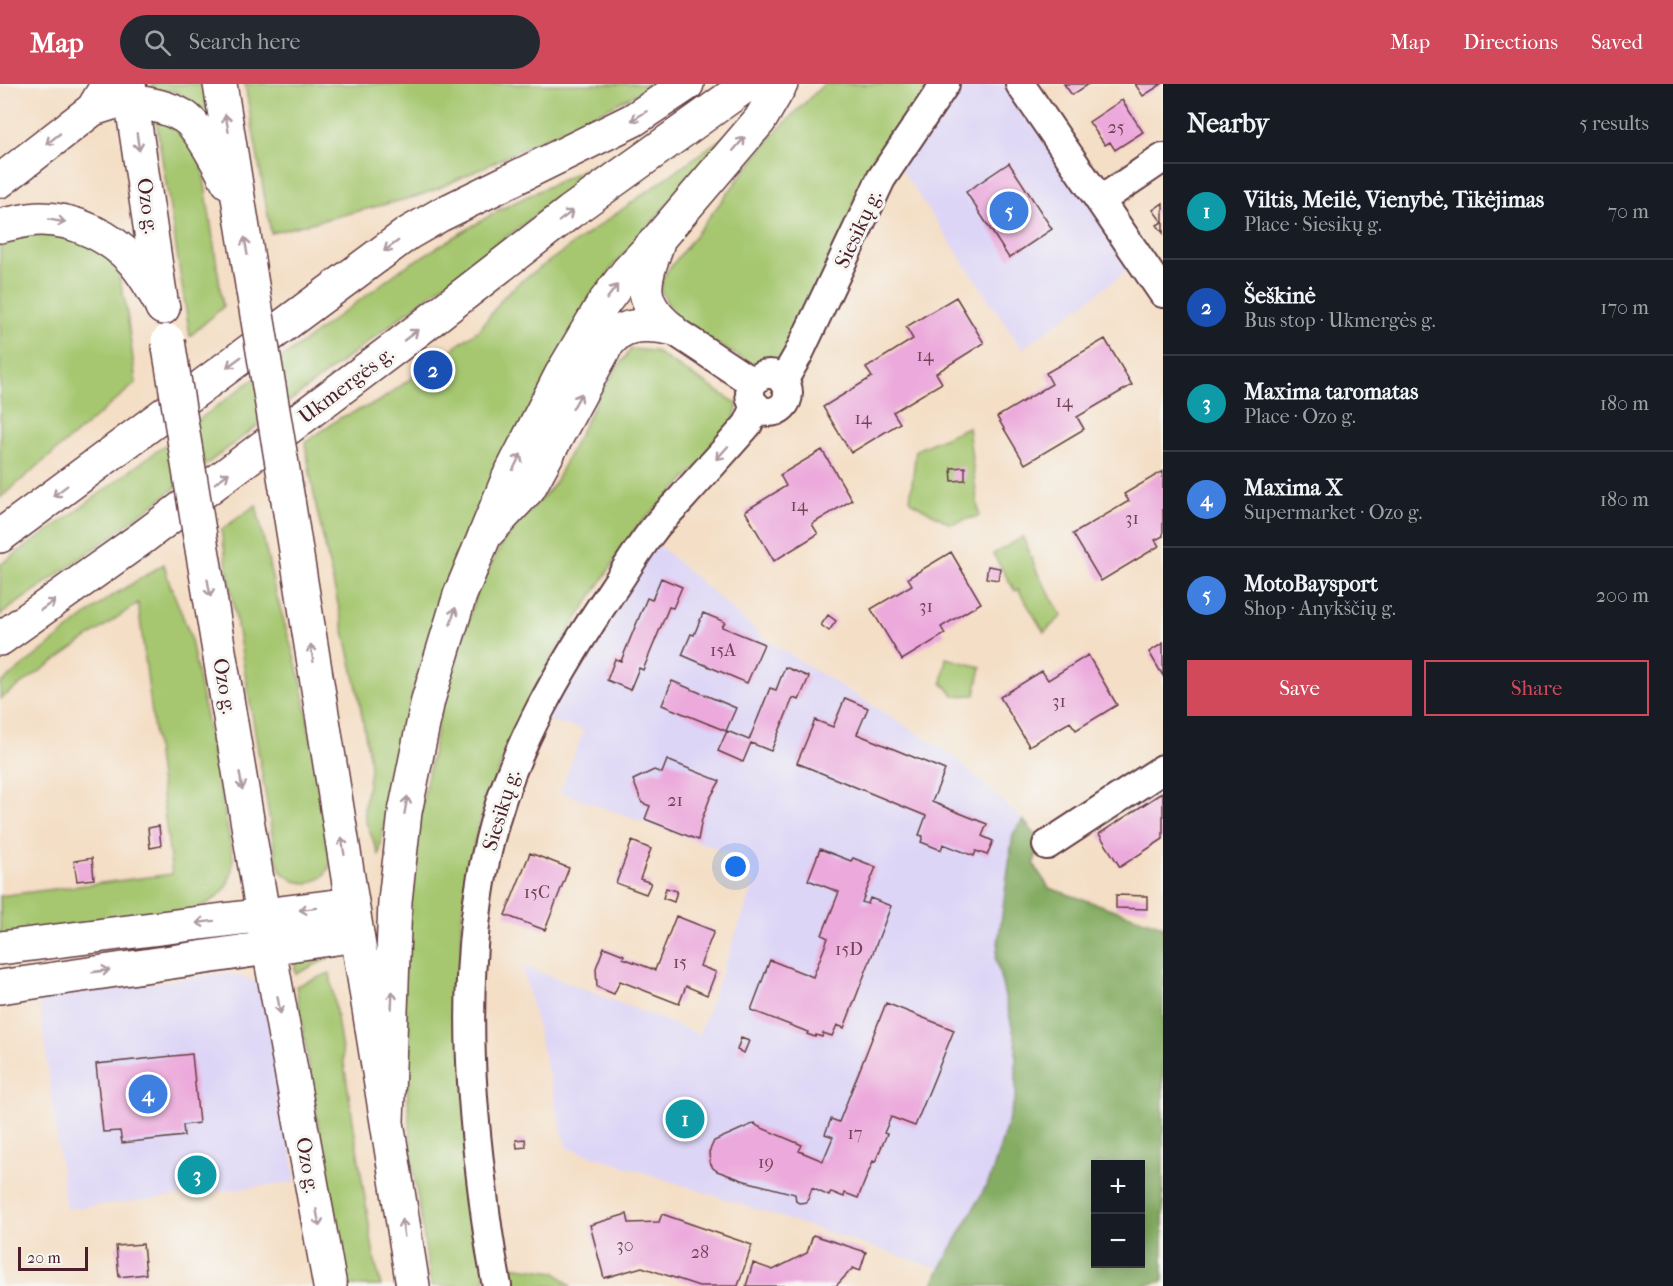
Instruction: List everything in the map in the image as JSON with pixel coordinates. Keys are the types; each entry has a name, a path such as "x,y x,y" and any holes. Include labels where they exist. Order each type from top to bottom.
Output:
{"main road":[{"path":"220,84 413,1286"},
{"path":"0,536 407,234 440,214 633,120 687,84"},
{"name":"Ukmergės g.","path":"0,639 142,538 400,344 570,212 748,84"},
{"path":"387,1121 395,901 405,812 428,700 460,595 508,479 561,375 603,304 628,271 760,120 781,84"},
{"path":"0,181 116,94 160,106 185,117 207,142 239,202"},
{"name":"Ozo g.","path":"116,94 163,308 263,915 330,1286"},
{"path":"0,226 43,219 66,222 89,230 118,247 134,262 150,284 163,308"},
{"path":"660,237 648,269 646,294 657,317 670,328"},
{"path":"485,535 529,488 607,344 618,332 632,327 653,325 670,328"},
{"path":"0,948 352,904"},
{"path":"0,987 357,935"}],"street":[{"name":"Siesikų g.","path":"754,395 766,412 778,410 783,406 788,394 783,381 798,355 881,179 945,84"},
{"path":"1020,84 1163,292"},
{"path":"1101,200 1163,159"},
{"path":"670,328 754,395"},
{"name":"Siesikų g.","path":"497,1286 490,1248 472,1100 471,1046 472,965 477,897 490,837 514,764 544,700 592,620 652,531 747,424 754,395"},
{"path":"1047,845 1163,769"}],"shaded area":[{"path":"956,84 1008,84 1133,267 1022,349 901,169"},
{"path":"655,542 768,641 951,754 1023,820 1013,834 1009,1009 1016,1043 1016,1094 991,1177 940,1269 566,1147 522,965 699,1034 754,885 735,855 560,792 584,730 546,720"},
{"path":"225,973 250,979 265,995 296,1182 66,1209 39,999"}],"green space":[{"path":"152,84 204,84 210,120 195,104 175,91 153,90"},
{"path":"245,84 656,84 439,188 418,196 271,233"},
{"path":"824,84 929,84 786,354 773,365 757,367 677,321 661,291 663,277 771,137"},
{"path":"156,120 168,121 201,157 223,307 190,336"},
{"path":"732,131 614,265 500,461 475,514 444,595 417,676 392,781 379,855 366,822 364,809 370,770 358,693 316,506 305,443 340,418 378,402 480,329 505,295 520,282"},
{"path":"616,154 105,541 0,615 0,565 403,268 499,210"},
{"path":"33,232 93,242 117,268 126,306 136,383 0,498 0,244"},
{"path":"631,349 654,351 738,404 729,436 636,528 545,668 513,735 485,804 469,864 461,923 485,1286 431,1286 412,1160 403,991 412,854 441,710 477,592 504,540 553,486 603,388"},
{"path":"968,427 979,516 950,524 910,501 916,450"},
{"path":"256,505 274,587 302,684 331,864 323,877 308,884 295,881 281,872 276,857 221,530"},
{"path":"1023,537 1037,572 1062,616 1044,632 1018,589 1015,591 993,554"},
{"path":"164,564 190,635 233,857 227,884 218,897 193,910 0,937 0,896 172,874 138,603 0,699 0,684 107,599"},
{"path":"946,658 981,667 975,695 955,696 942,683"},
{"path":"1023,820 1040,840 1034,865 1049,888 1163,926 1163,1281 1144,1286 932,1286 991,1177 1016,1095 1016,1043 996,959 1013,834"},
{"path":"302,954 324,954 329,958 296,974 296,963"},
{"path":"330,973 374,1257 381,1286 344,1286 296,986"},
{"path":"502,1265 555,1272 571,1286 507,1286"}],"building":[{"path":"1064,84 1089,84 1072,95"},
{"path":"1135,84 1162,84 1143,96"},
{"path":"1122,100 1143,132 1115,150 1110,142 1105,145 1089,122"},
{"path":"1009,163 1052,229 1009,258 966,192"},
{"path":"1163,203 1163,233 1157,225 1162,222 1153,210"},
{"path":"956,297 984,343 936,373 942,383 893,412 900,423 851,453 823,407 872,377 866,368 913,339 906,327"},
{"path":"1105,339 1132,385 1077,417 1084,429 1025,464 997,417 1052,384 1046,373"},
{"path":"822,450 852,500 812,524 818,534 774,561 745,511 786,486 780,475"},
{"path":"965,467 965,480 952,481 951,468"},
{"path":"1163,471 1163,536 1155,540 1159,546 1101,581 1073,534 1129,501 1124,494"},
{"path":"951,552 981,603 941,627 945,634 902,660 871,609 912,585 908,578"},
{"path":"988,566 1000,568 998,580 986,578"},
{"path":"661,578 682,587 673,608 669,607 643,670 639,668 630,690 607,680 615,659 621,661 647,598 652,600"},
{"path":"703,613 725,622 722,627 764,644 747,683 682,655"},
{"path":"828,615 836,621 829,631 821,625"},
{"path":"1163,643 1163,676 1149,652"},
{"path":"1088,655 1117,705 1076,730 1070,722 1029,746 1000,697 1042,671 1048,680"},
{"path":"785,667 809,677 799,700 793,698 771,751 751,743 743,762 718,751 727,731 749,740 770,688 776,690"},
{"path":"672,681 736,708 726,731 662,705"},
{"path":"845,698 868,708 857,734 945,770 932,802 987,824 982,836 993,841 987,855 976,851 974,856 943,844 941,850 921,842 923,836 919,835 926,816 797,763 815,720 833,727"},
{"path":"667,760 720,781 702,819 698,840 645,819 650,806 642,803 633,780 654,770 662,773"},
{"path":"1163,792 1163,839 1120,867 1099,834"},
{"path":"159,826 161,846 150,848 148,828"},
{"path":"632,841 651,849 640,879 651,883 646,894 616,883"},
{"path":"820,849 851,861 853,858 876,867 862,902 868,904 870,898 891,906 844,1028 837,1025 832,1036 823,1033 822,1037 816,1035 815,1037 807,1034 808,1032 751,1010 770,960 813,977 828,938 822,935 839,892 808,880"},
{"path":"530,853 569,868 545,930 505,915"},
{"path":"92,858 94,879 77,881 74,861"},
{"path":"666,888 677,891 674,902 663,898"},
{"path":"1116,895 1147,896 1147,909 1116,908"},
{"path":"676,916 714,931 700,966 716,972 707,995 686,986 679,1004 620,981 614,994 597,987 596,968 604,947 624,955 623,958 655,970"},
{"path":"886,1003 954,1030 915,1126 891,1117 884,1133 887,1134 858,1198 845,1193 844,1197 831,1192 829,1196 812,1188 807,1202 799,1203 796,1201 795,1194 745,1181 713,1168 709,1152 714,1141 755,1123 757,1126 802,1145 799,1151 823,1161 833,1137 825,1134 831,1119 839,1122"},
{"path":"741,1038 749,1041 744,1053 737,1050"},
{"path":"192,1054 199,1123 183,1125 184,1136 122,1143 120,1131 103,1132 96,1064"},
{"path":"525,1139 526,1147 517,1148 516,1140"},
{"path":"201,1159 205,1188 192,1190 188,1161"},
{"path":"627,1214 629,1223 659,1222 662,1214 752,1245 738,1286 699,1286 642,1267 604,1278 590,1225"},
{"path":"813,1235 866,1252 860,1271 853,1268 836,1286 746,1286 753,1263 773,1270 807,1253"},
{"path":"143,1244 146,1274 119,1277 116,1246"}],"place":[{"name":"MotoBaysport","path":"1009,211"},
{"name":"Šeškinė","path":"433,370"},
{"name":"Maxima X","path":"148,1094"},
{"name":"Viltis, Meilė, Vienybė, Tikėjimas","path":"685,1119"},
{"name":"Maxima taromatas","path":"197,1175"}]}
